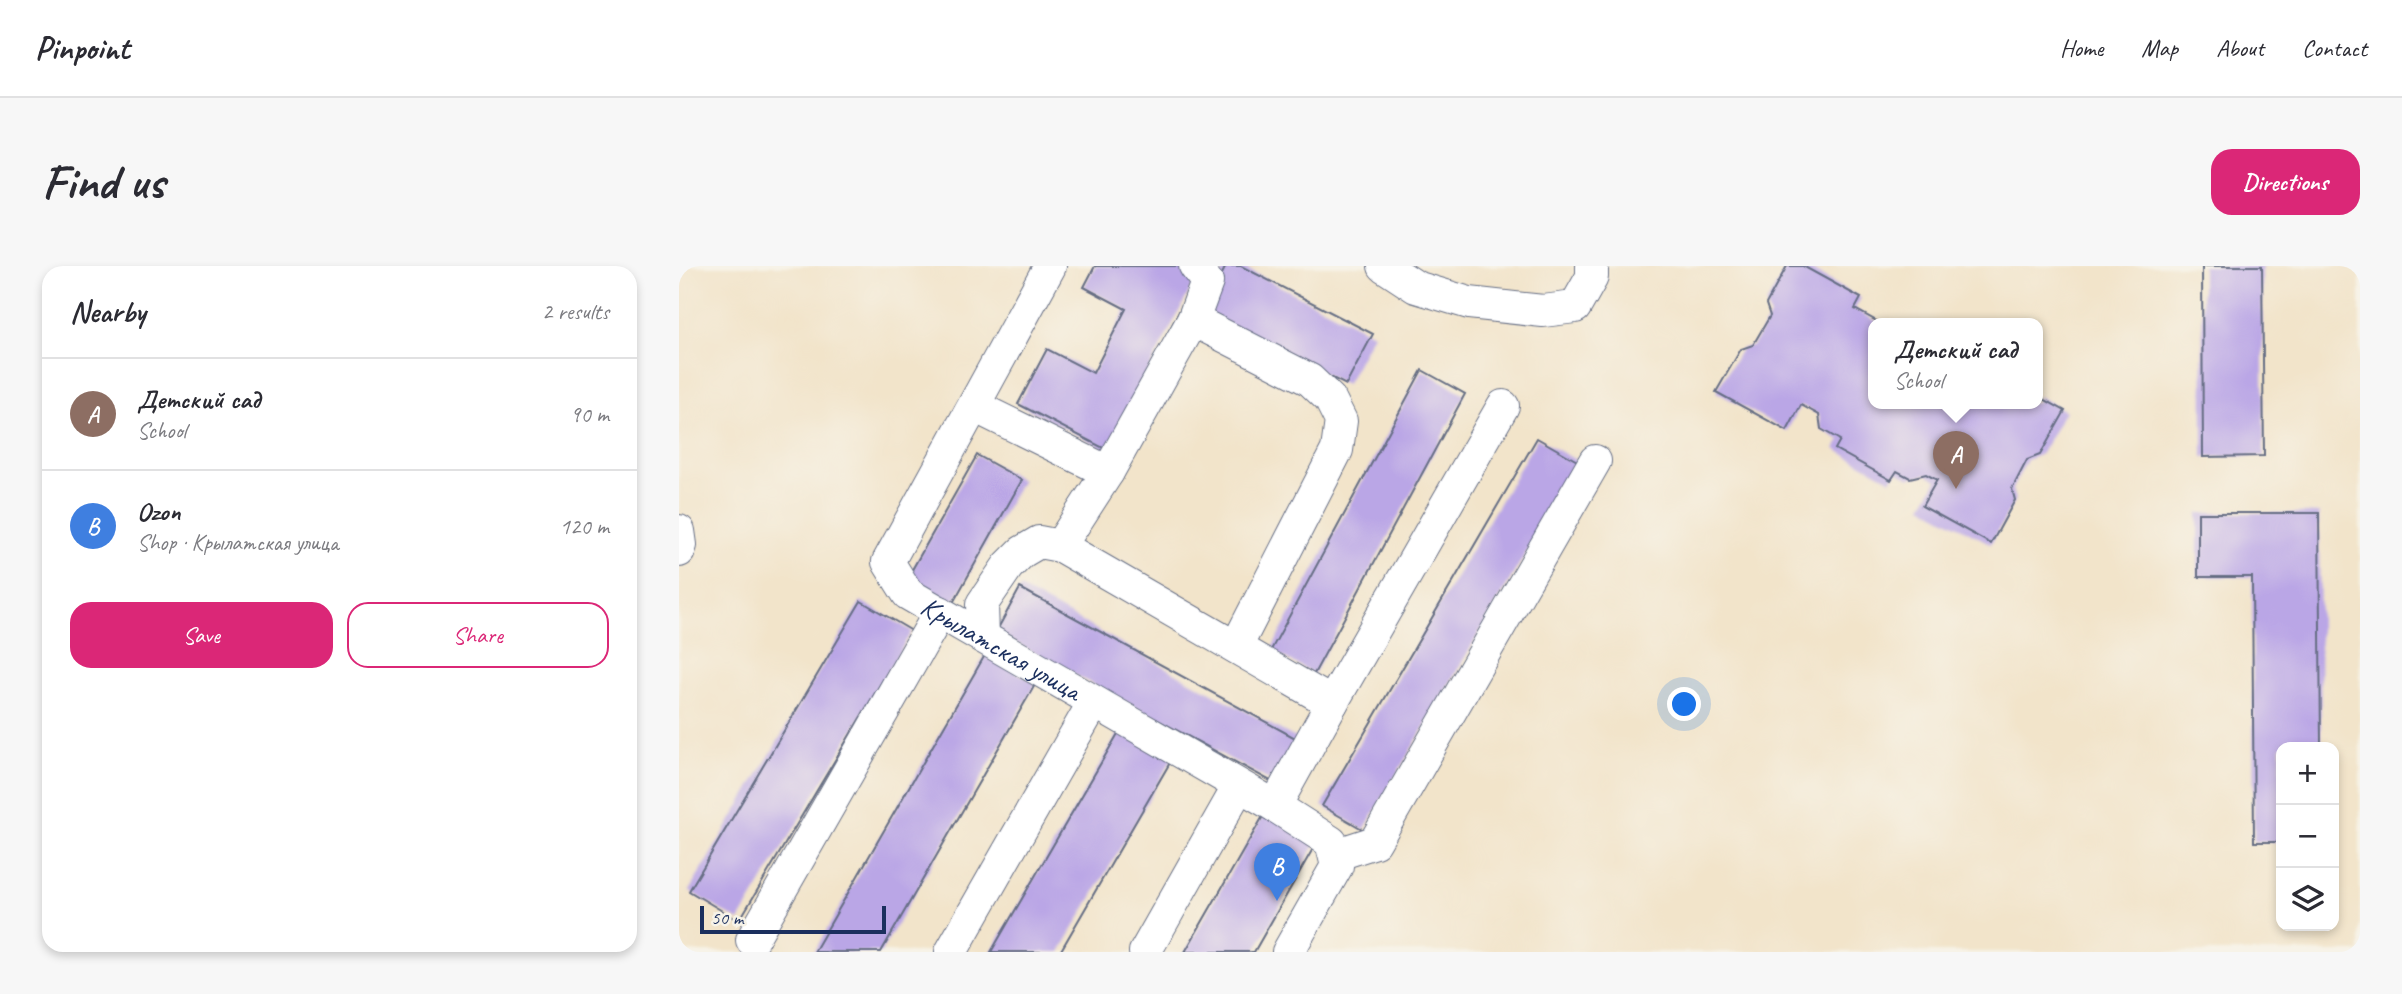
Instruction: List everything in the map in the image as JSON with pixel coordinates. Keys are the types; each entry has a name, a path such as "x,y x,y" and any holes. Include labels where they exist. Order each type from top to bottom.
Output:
{"street":[{"name":"Крылатская улица","path":"1050,266 888,562 908,594 1275,806 1331,842 1335,855"},
{"path":"1061,546 1108,472 1193,320 1207,282 1195,266"},
{"path":"1384,266 1416,287 1469,303 1543,311 1576,307 1592,277 1592,266"},
{"path":"1193,320 1310,380 1331,399 1341,421 1337,450 1236,647"},
{"path":"974,406 1108,472"},
{"path":"1275,806 1503,406"},
{"path":"1288,952 1338,866 1335,855 1375,842 1595,461"},
{"path":"679,531 679,551"},
{"path":"983,637 982,604 1008,566 1022,552 1039,542 1061,546 1332,703"},
{"path":"752,940 940,612"},
{"path":"951,952 1094,702"},
{"path":"1145,952 1239,786"}],"building":[{"path":"1095,266 1180,266 1198,275 1107,450 1018,404 1047,349 1093,373 1126,309 1084,287"},
{"path":"1226,266 1241,266 1373,334 1346,385 1203,312"},
{"path":"1787,266 1803,266 1861,298 1855,309 1871,318 1868,318 1868,409 2043,409 2043,399 2065,411 2040,455 2027,460 2012,489 2015,500 1991,544 1922,506 1937,480 1926,474 1910,478 1897,471 1891,480 1835,449 1840,440 1821,429 1819,415 1801,405 1787,431 1716,392 1741,349 1753,345 1770,316 1766,304"},
{"path":"2202,266 2262,266 2264,456 2203,457"},
{"path":"1422,370 1465,394 1314,674 1271,650"},
{"path":"1537,438 1579,462 1364,830 1322,806"},
{"path":"977,455 1022,480 949,610 904,584"},
{"path":"2198,513 2319,513 2321,742 2276,742 2276,842 2254,842 2252,577 2198,577"},
{"path":"1020,588 1299,740 1276,784 996,632"},
{"path":"861,601 912,631 739,921 689,891"},
{"path":"985,655 1036,683 881,952 814,952"},
{"path":"1123,725 1175,754 1060,952 991,952"},
{"path":"1266,811 1318,840 1254,952 1185,952"}],"place":[{"name":"Детский сад","path":"1956,489"},
{"name":"Ozon","path":"1277,901"}]}
